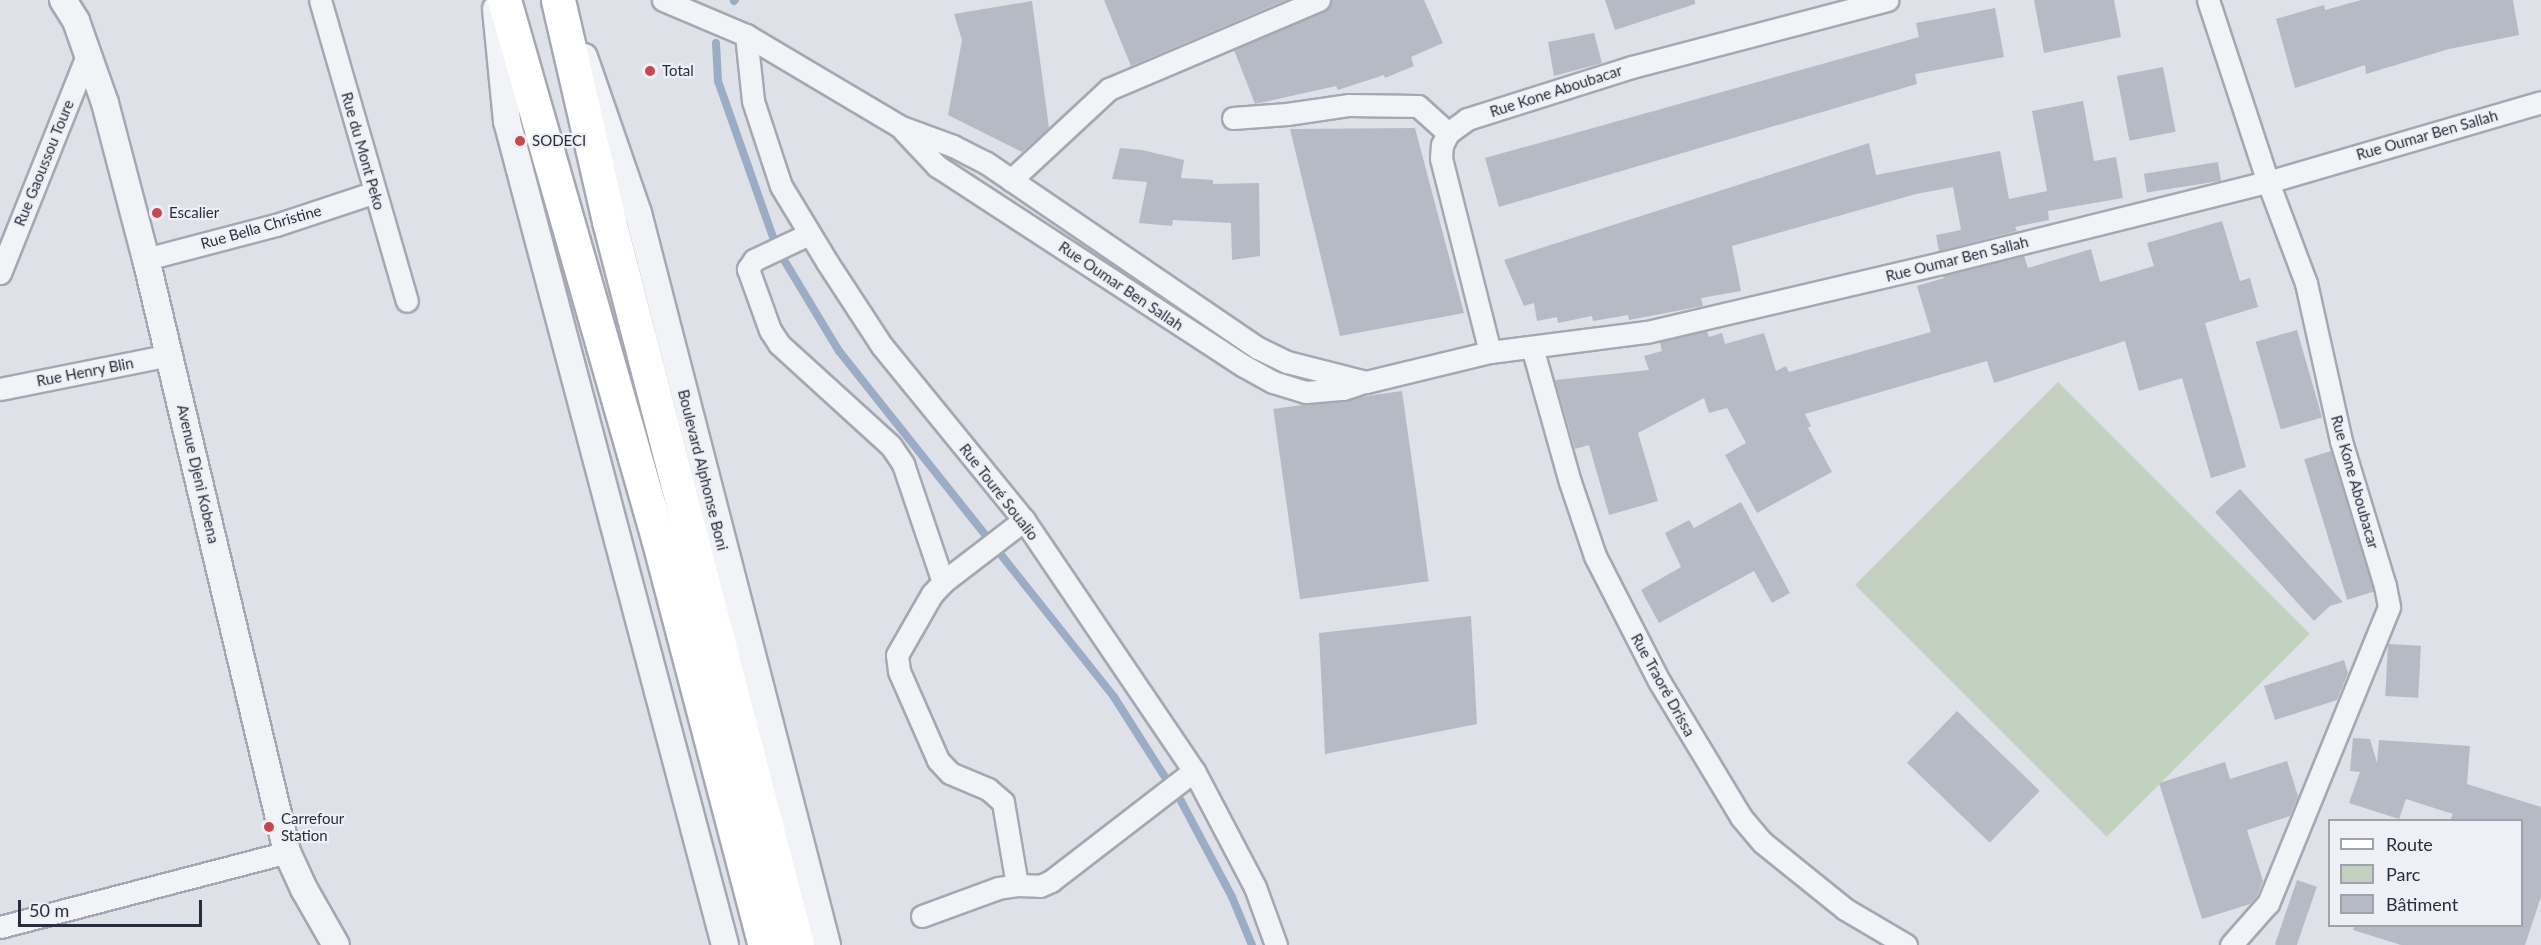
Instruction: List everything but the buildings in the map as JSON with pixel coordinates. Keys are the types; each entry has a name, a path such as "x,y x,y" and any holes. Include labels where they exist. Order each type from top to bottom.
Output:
{"main road":[{"name":"Boulevard Alphonse Boni","path":"504,0 658,538 777,932"},
{"name":"Boulevard Alphonse Boni","path":"558,0 777,932"}],"street":[{"name":"Avenue Djeni Kobena","path":"63,0 76,21 105,103 170,355 287,852 304,890 336,945"},
{"name":"Rue du Mont Peko","path":"320,0 407,301"},
{"path":"495,0 507,121 725,945"},
{"name":"Boulevard Alphonse Boni","path":"564,0 638,213 827,945"},
{"name":"Rue Oumar Ben Sallah","path":"663,0 746,35 899,126 953,146 985,162 1258,348 1287,362 1318,372 1366,382"},
{"path":"1011,180 1109,89 1319,0"},
{"name":"Rue Kone Aboubacar","path":"1448,133 1467,119 1632,67 1887,0"},
{"name":"Rue Kone Aboubacar","path":"2208,0 2268,182 2306,283 2341,441 2385,586 2389,607 2268,903 2231,945"},
{"name":"Rue Touré Soualio","path":"746,35 753,101 781,186 809,234 882,346 1024,520 1194,771 1255,887 1276,945"},
{"name":"Rue Gaoussou Toure","path":"0,273 88,53"},
{"name":"Rue Oumar Ben Sallah","path":"899,126 937,166 1245,366 1273,382 1306,392 1343,389 1490,352 1647,332 1942,263 2268,182 2541,102"},
{"path":"1233,118 1287,114 1349,105 1418,106 1448,133 1442,146 1441,158 1490,352"},
{"name":"Rue Bella Christine","path":"146,259 276,225 375,192"},
{"path":"809,234 754,260 748,269 770,330 779,344 891,446 903,464 943,582"},
{"name":"Rue Traoré Drissa","path":"1532,347 1570,482 1595,556 1659,681 1741,817 1762,842 1845,909 1906,945"},
{"name":"Rue Henry Blin","path":"0,389 170,355"},
{"path":"1017,885 1003,802 988,789 950,773 938,760 899,671 897,655 932,594 943,582 1024,520"},
{"path":"922,916 998,888 1017,885 1040,886 1051,881 1194,771"},
{"path":"0,927 287,852"}],"green space":[{"path":"2058,382 2310,634 2107,837 1855,585"}],"waterway":[{"path":"716,43 718,81 774,240"},
{"path":"781,255 839,351 988,538"},
{"path":"1002,556 1114,697 1165,777"},
{"path":"1181,801 1232,897 1252,945"}],"place":[{"name":"Total","path":"650,71"},
{"name":"SODECI","path":"520,141"},
{"name":"Escalier","path":"157,213"},
{"name":"Carrefour Station","path":"269,827"}]}
